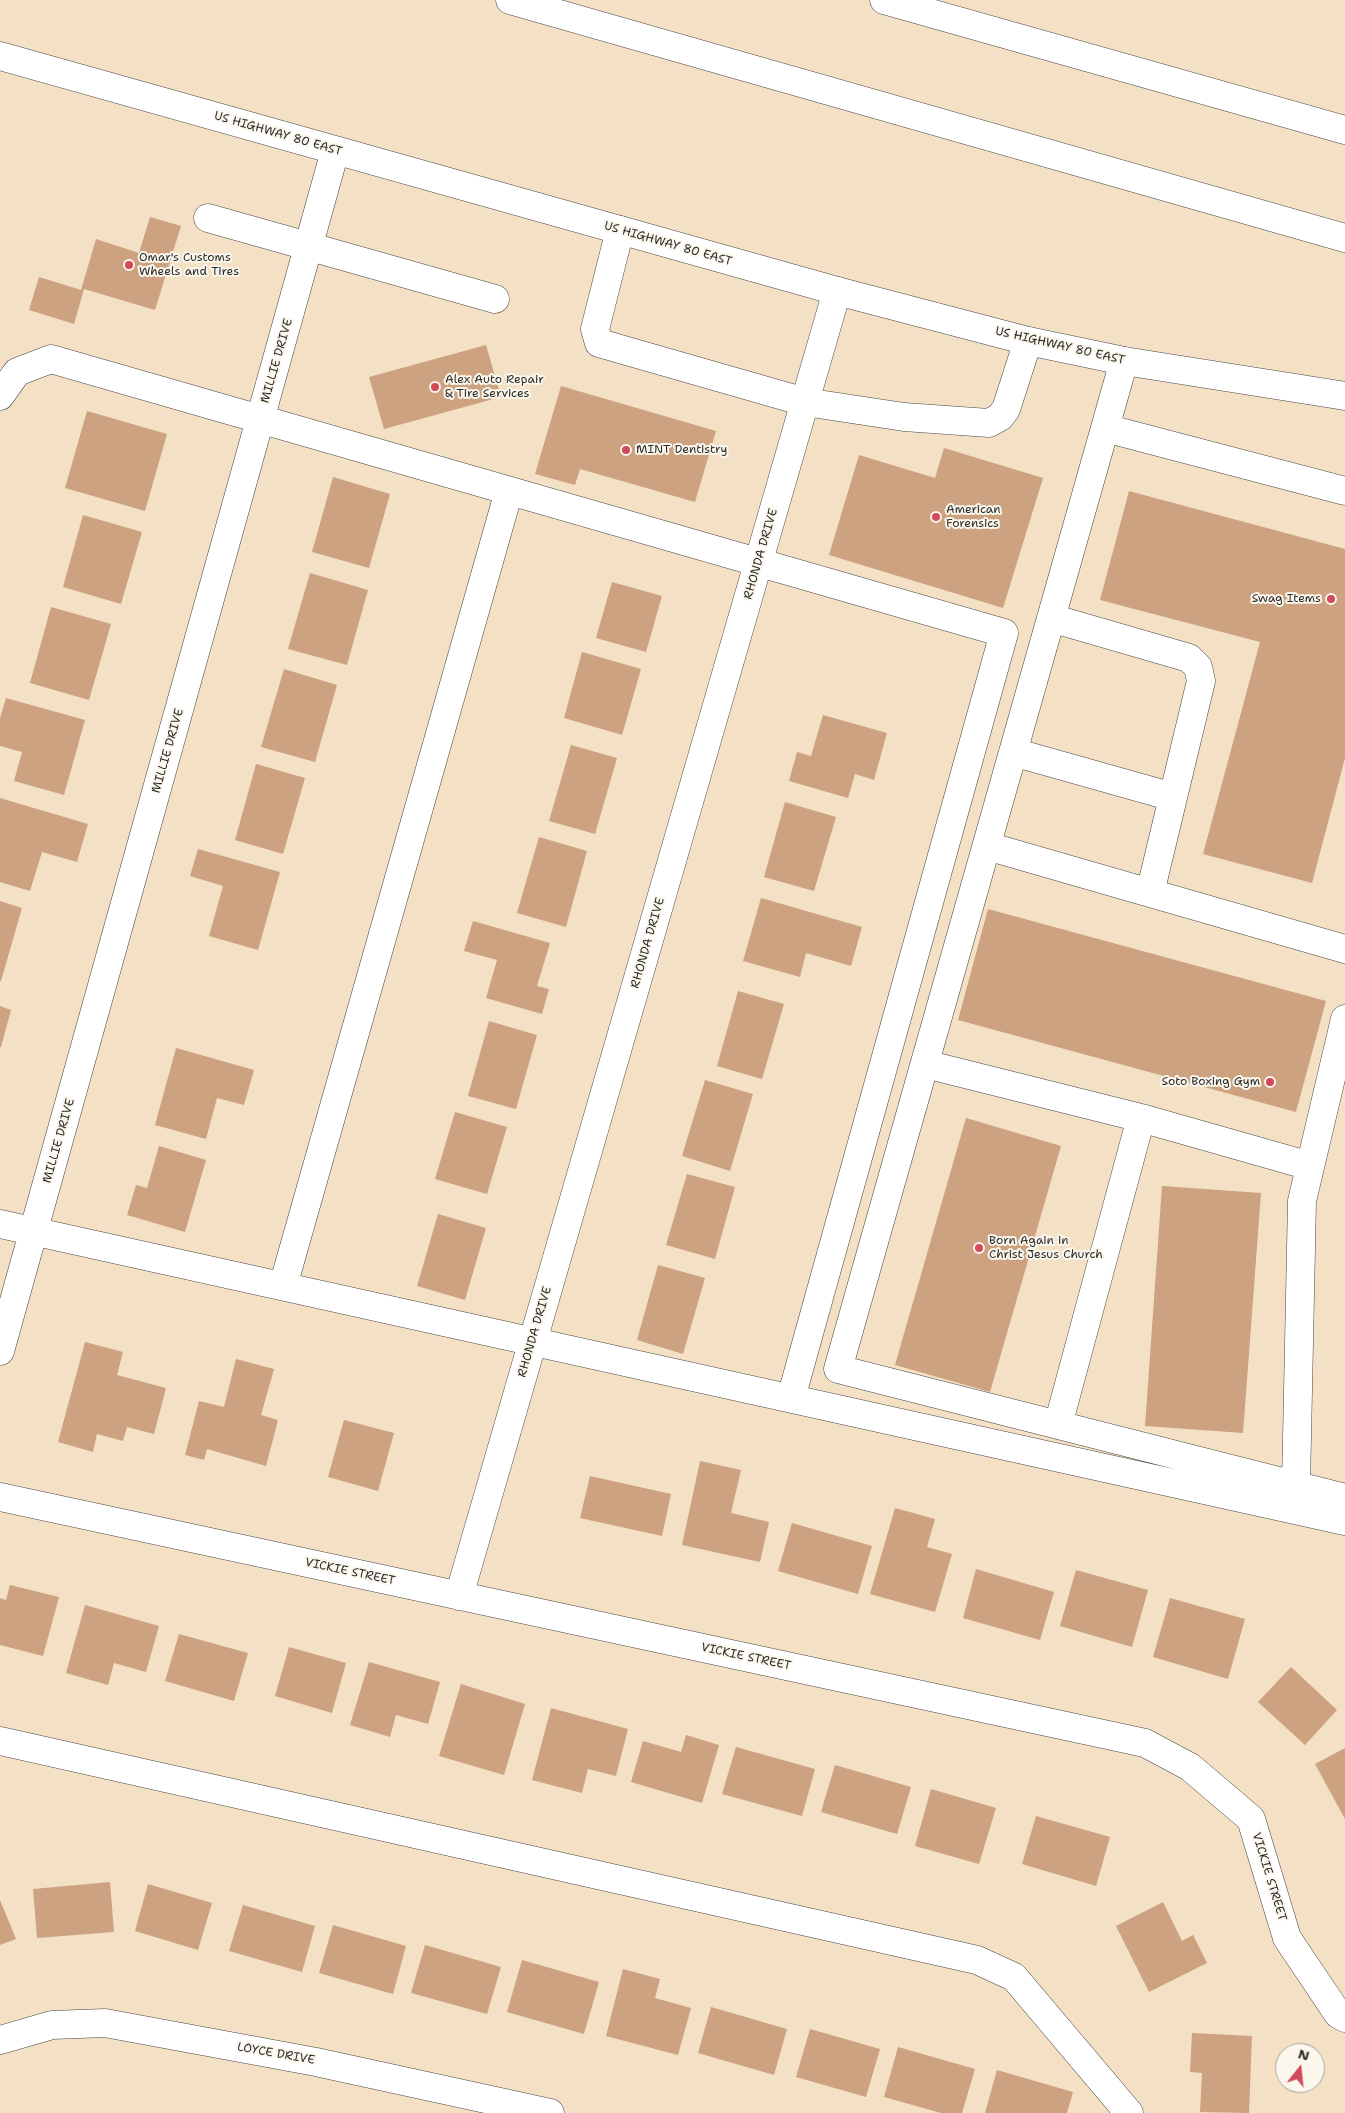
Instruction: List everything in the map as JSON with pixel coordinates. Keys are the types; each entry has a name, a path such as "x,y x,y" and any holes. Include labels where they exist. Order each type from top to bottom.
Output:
{"main road":[{"path":"510,0 1345,238"},
{"path":"884,0 1345,130"},
{"name":"US HIGHWAY 80 EAST","path":"0,56 837,291 1028,340 1124,361 1345,396"},
{"name":"MILLIE DRIVE","path":"0,1352 336,150"},
{"path":"208,218 495,299"},
{"path":"620,230 595,329 599,343 805,402 904,417 989,423 1000,417 1006,409 1028,340"},
{"name":"RHONDA DRIVE","path":"459,1596 837,291"},
{"path":"0,396 17,372 51,360 1004,633 791,1398"},
{"path":"1124,361 838,1369 1345,1498"},
{"path":"1105,428 1345,491"},
{"path":"283,1286 509,491"},
{"path":"1051,618 1189,658 1198,667 1201,680 1150,893"},
{"path":"1013,752 1173,797"},
{"path":"987,846 1345,949"},
{"path":"1296,1485 1302,1201 1345,1019"},
{"path":"925,1064 1141,1118 1310,1166"},
{"path":"1058,1425 1141,1118"},
{"path":"0,1224 533,1340 1345,1521"},
{"name":"VICKIE STREET","path":"0,1497 1145,1743 1190,1767 1251,1819 1287,1938 1338,2014 1345,2018"},
{"path":"0,1741 977,1960 1014,1977 1130,2113"},
{"name":"LOYCE DRIVE","path":"0,2040 52,2025 105,2023 316,2062 550,2113"}],"building":[{"name":"Omar's Customs Wheels and Tires","path":"150,217 181,226 155,310 84,289 74,324 29,310 39,277 81,290 96,239 139,253"},
{"name":"Alex Auto Repair & Tire Services","path":"486,345 501,397 384,429 369,377"},
{"name":"MINT Dentistry","path":"561,386 716,431 695,502 580,469 575,485 535,474"},
{"path":"87,411 167,434 145,511 65,488"},
{"name":"American Forensics","path":"944,448 1043,478 1003,608 829,555 859,455 935,478"},
{"path":"333,477 390,494 369,568 312,552"},
{"path":"1129,491 1345,549 1345,758 1312,883 1203,854 1260,642 1100,600"},
{"path":"83,515 142,532 121,604 63,587"},
{"path":"310,573 368,590 347,665 288,649"},
{"path":"612,582 662,596 646,652 596,638"},
{"path":"51,607 111,624 89,700 30,683"},
{"path":"582,652 641,669 622,735 564,718"},
{"path":"284,669 337,685 315,762 261,747"},
{"path":"6,698 85,720 64,795 14,781 22,752 0,746 0,718"},
{"path":"823,715 887,733 874,780 855,774 848,798 789,781 797,752 811,756"},
{"path":"571,745 617,758 595,834 549,821"},
{"path":"256,764 305,778 283,854 235,840"},
{"path":"0,798 88,824 77,862 42,852 30,891 0,882"},
{"path":"785,802 836,817 814,891 764,877"},
{"path":"539,837 587,851 566,927 517,913"},
{"path":"198,849 280,872 258,950 209,936 223,886 190,876"},
{"path":"761,898 862,927 851,966 806,953 800,977 743,961"},
{"path":"0,901 22,908 1,981 0,981"},
{"path":"988,909 1326,1001 1296,1112 958,1020"},
{"path":"473,921 550,943 537,986 549,989 542,1014 486,998 497,960 464,951"},
{"path":"738,991 784,1004 762,1079 717,1066"},
{"path":"0,1006 11,1010 1,1047 0,1047"},
{"path":"489,1021 537,1035 516,1109 468,1096"},
{"path":"176,1048 254,1070 244,1105 217,1098 206,1139 155,1125"},
{"path":"705,1080 753,1094 730,1171 682,1156"},
{"path":"455,1112 507,1127 487,1194 435,1179"},
{"path":"966,1118 1061,1146 990,1392 895,1365"},
{"path":"159,1146 206,1160 185,1232 127,1215 136,1185 147,1188"},
{"path":"687,1174 735,1187 715,1259 666,1245"},
{"path":"1162,1186 1261,1193 1243,1433 1145,1426"},
{"path":"438,1214 486,1228 465,1300 417,1286"},
{"path":"658,1265 705,1278 683,1354 637,1340"},
{"path":"85,1342 123,1352 117,1375 166,1388 154,1434 127,1427 123,1441 97,1434 93,1452 58,1442"},
{"path":"236,1359 274,1369 261,1415 278,1420 266,1466 207,1449 204,1460 185,1455 199,1401 224,1407"},
{"path":"344,1420 394,1433 378,1491 328,1477"},
{"path":"700,1461 741,1470 731,1513 769,1522 760,1562 682,1545"},
{"path":"590,1476 671,1494 662,1536 580,1518"},
{"path":"895,1508 935,1519 927,1547 952,1554 935,1612 870,1594"},
{"path":"792,1523 872,1546 858,1594 778,1571"},
{"path":"976,1569 1054,1592 1040,1640 963,1618"},
{"path":"1076,1570 1148,1590 1132,1647 1060,1626"},
{"path":"10,1585 59,1597 43,1656 0,1645 0,1598 6,1600"},
{"path":"1170,1598 1245,1619 1228,1679 1153,1657"},
{"path":"85,1605 159,1626 146,1672 114,1663 108,1685 66,1673"},
{"path":"179,1634 248,1653 234,1701 165,1681"},
{"path":"289,1647 346,1663 332,1713 275,1696"},
{"path":"369,1662 440,1682 428,1724 396,1715 390,1737 350,1725"},
{"path":"1291,1667 1337,1710 1305,1745 1258,1702"},
{"path":"461,1684 525,1704 504,1775 439,1756"},
{"path":"551,1708 628,1729 616,1776 588,1769 582,1793 532,1780"},
{"path":"686,1735 719,1745 702,1803 631,1782 643,1741 681,1752"},
{"path":"736,1747 815,1769 802,1816 722,1794"},
{"path":"1345,1748 1345,1819 1315,1764"},
{"path":"835,1765 911,1787 897,1834 821,1812"},
{"path":"931,1789 996,1808 979,1864 915,1846"},
{"path":"1036,1816 1110,1837 1096,1886 1022,1864"},
{"path":"110,1882 114,1932 37,1938 33,1889"},
{"path":"148,1884 212,1903 198,1950 135,1931"},
{"path":"0,1900 16,1939 0,1945"},
{"path":"1163,1902 1182,1941 1193,1935 1207,1963 1149,1992 1116,1926"},
{"path":"243,1905 315,1926 302,1972 229,1951"},
{"path":"333,1925 406,1946 393,1994 319,1973"},
{"path":"425,1945 501,1967 487,2014 411,1993"},
{"path":"522,1960 599,1982 584,2034 507,2012"},
{"path":"623,1969 660,1979 655,1998 691,2008 678,2055 606,2036"},
{"path":"711,2007 787,2029 774,2075 698,2053"},
{"path":"810,2029 880,2049 866,2097 796,2077"},
{"path":"1192,2033 1252,2036 1249,2113 1200,2112 1202,2073 1190,2072"},
{"path":"898,2047 975,2069 962,2113 941,2113 884,2097"},
{"path":"997,2070 1073,2092 1067,2113 985,2113"}],"place":[{"name":"Omar's Customs Wheels and Tires","path":"129,265"},
{"name":"Alex Auto Repair & Tire Services","path":"435,387"},
{"name":"MINT Dentistry","path":"626,450"},
{"name":"American Forensics","path":"936,517"},
{"name":"Swag Items","path":"1331,599"},
{"name":"Soto Boxing Gym","path":"1270,1082"},
{"name":"Born Again in Christ Jesus Church","path":"979,1248"}]}
